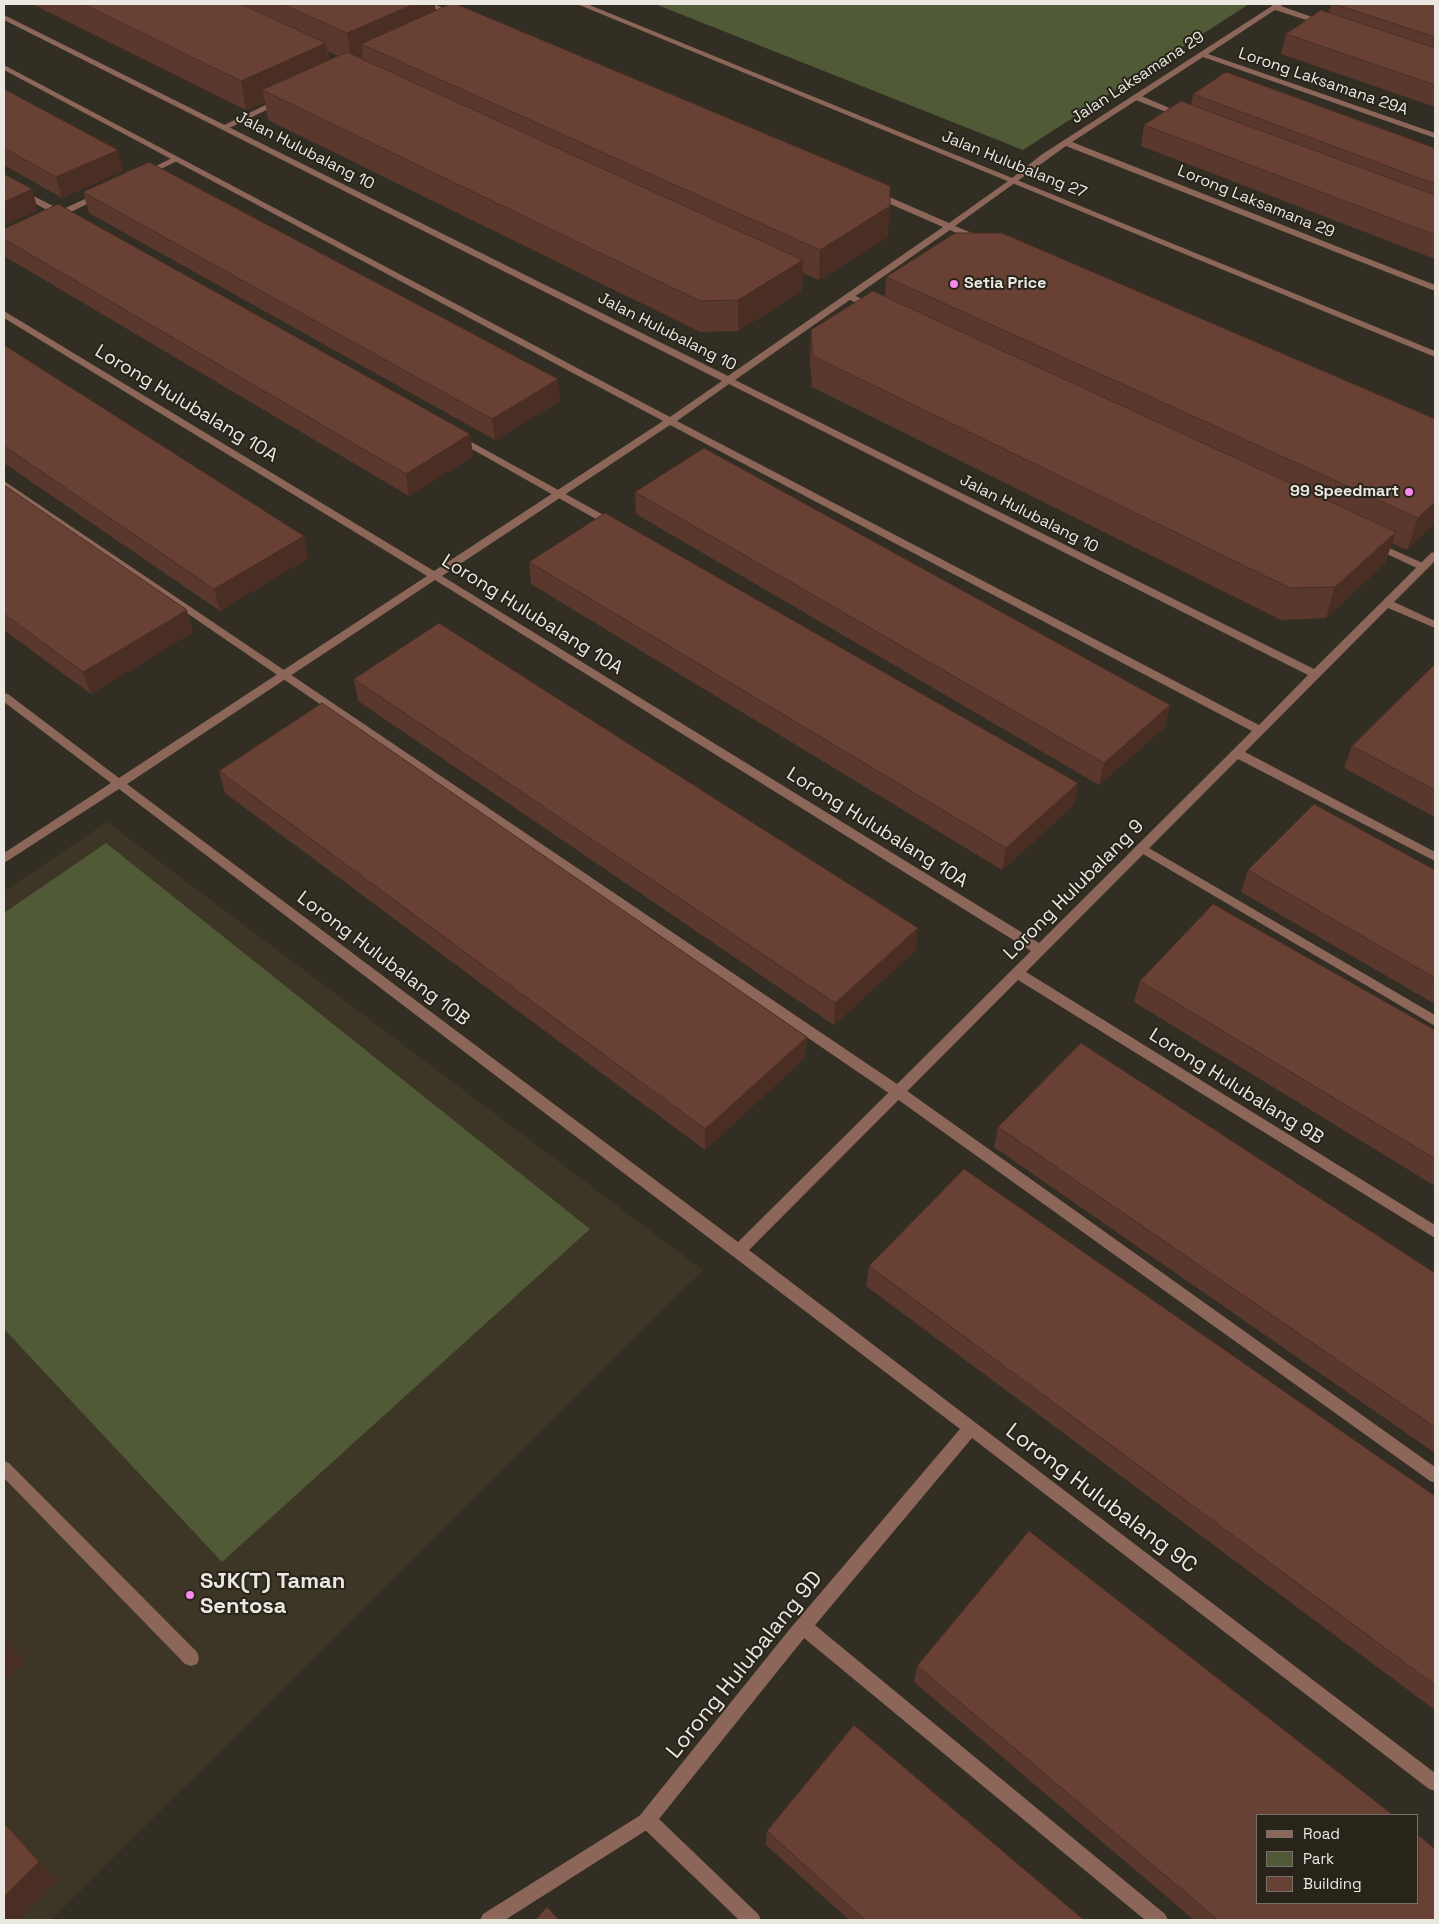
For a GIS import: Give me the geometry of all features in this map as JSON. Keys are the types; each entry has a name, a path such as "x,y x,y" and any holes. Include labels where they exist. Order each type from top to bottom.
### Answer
{"street":[{"path":"429,4 463,18 454,22"},
{"name":"Jalan Hulubalang 27","path":"581,4 1435,354"},
{"path":"1278,5 1330,25"},
{"name":"Jalan Laksamana 29","path":"4,859 670,421 1066,143 1278,5"},
{"name":"Jalan Hulubalang 10","path":"4,17 1316,675"},
{"name":"Lorong Laksamana 29A","path":"1202,54 1435,136"},
{"path":"4,66 670,421 1260,730"},
{"path":"1136,97 1190,118"},
{"path":"224,127 286,99"},
{"name":"Lorong Laksamana 29","path":"1066,143 1435,288"},
{"path":"132,180 177,158"},
{"path":"4,183 78,223"},
{"path":"867,191 986,242"},
{"path":"44,221 105,192"},
{"path":"849,296 885,313"},
{"name":"Lorong Hulubalang 10A","path":"4,314 435,576 1040,950"},
{"path":"447,431 627,533"},
{"path":"4,484 898,1092 1435,1476"},
{"path":"1369,542 1423,567"},
{"name":"Lorong Hulubalang 9","path":"739,1251 1435,555"},
{"path":"1387,603 1435,626"},
{"name":"Lorong Hulubalang 10B","path":"4,697 739,1251"},
{"path":"1238,753 1435,857"},
{"path":"1142,848 1435,1020"},
{"name":"Lorong Hulubalang 9B","path":"1017,973 1435,1232"},
{"name":"Lorong Hulubalang 9C","path":"739,1251 1435,1783"},
{"name":"Lorong Hulubalang 9D","path":"489,1920 647,1820 795,1636 971,1428"},
{"path":"4,1468 191,1658"},
{"path":"804,1627 1159,1920"},
{"path":"647,1820 752,1920"}],"shaded area":[{"name":"SJK(T) Taman Sentosa","path":"107,822 703,1270 51,1920 4,1920 4,891"}],"green space":[{"path":"655,4 1249,4 1023,150"},
{"path":"106,843 590,1229 222,1562 4,1329 4,913"}],"building":[{"path":"83,4 241,4 326,43 241,81"},
{"path":"282,4 414,4 347,33"},
{"path":"450,4 456,4 890,186 890,206 820,250 361,44"},
{"path":"1334,4 1432,4 1435,5 1435,37"},
{"path":"1321,10 1435,48 1435,85 1286,34"},
{"path":"347,52 803,260 738,300 700,301 262,90"},
{"path":"1226,72 1435,148 1435,184 1193,94"},
{"path":"4,89 118,150 56,177 4,148"},
{"path":"1181,101 1435,195 1435,235 1144,125"},
{"path":"149,162 558,379 492,419 83,192"},
{"path":"4,174 32,189 4,202"},
{"path":"58,204 470,434 406,474 4,239 4,229"},
{"path":"955,233 1002,233 1435,419 1435,502 1418,518 886,277"},
{"path":"873,291 1396,532 1335,587 1290,588 813,356 811,330"},
{"path":"4,345 304,536 214,589 4,446"},
{"path":"704,448 1170,705 1104,763 635,492"},
{"path":"4,485 187,610 83,672 4,614"},
{"path":"605,513 1078,783 1006,848 529,562"},
{"path":"439,623 918,928 835,1003 354,679"},
{"path":"1435,664 1435,790 1352,746"},
{"path":"322,703 807,1037 705,1129 219,771"},
{"path":"1314,804 1435,870 1435,978 1248,870"},
{"path":"1213,904 1435,1030 1435,1159 1140,981"},
{"path":"1081,1043 1435,1273 1435,1427 998,1127"},
{"path":"964,1169 1435,1496 1435,1685 869,1266"},
{"path":"1029,1531 1392,1814 1256,1814 1256,1904 1419,1904 1419,1836 1435,1849 1435,1920 1218,1920 917,1666"},
{"path":"854,1725 1084,1920 865,1920 767,1831"},
{"path":"4,1823 39,1862 4,1897"},
{"path":"547,1907 559,1920 535,1920"}],"place":[{"name":"Setia Price","path":"954,284"},
{"name":"99 Speedmart","path":"1409,492"},
{"name":"SJK(T) Taman Sentosa","path":"190,1595"}]}
